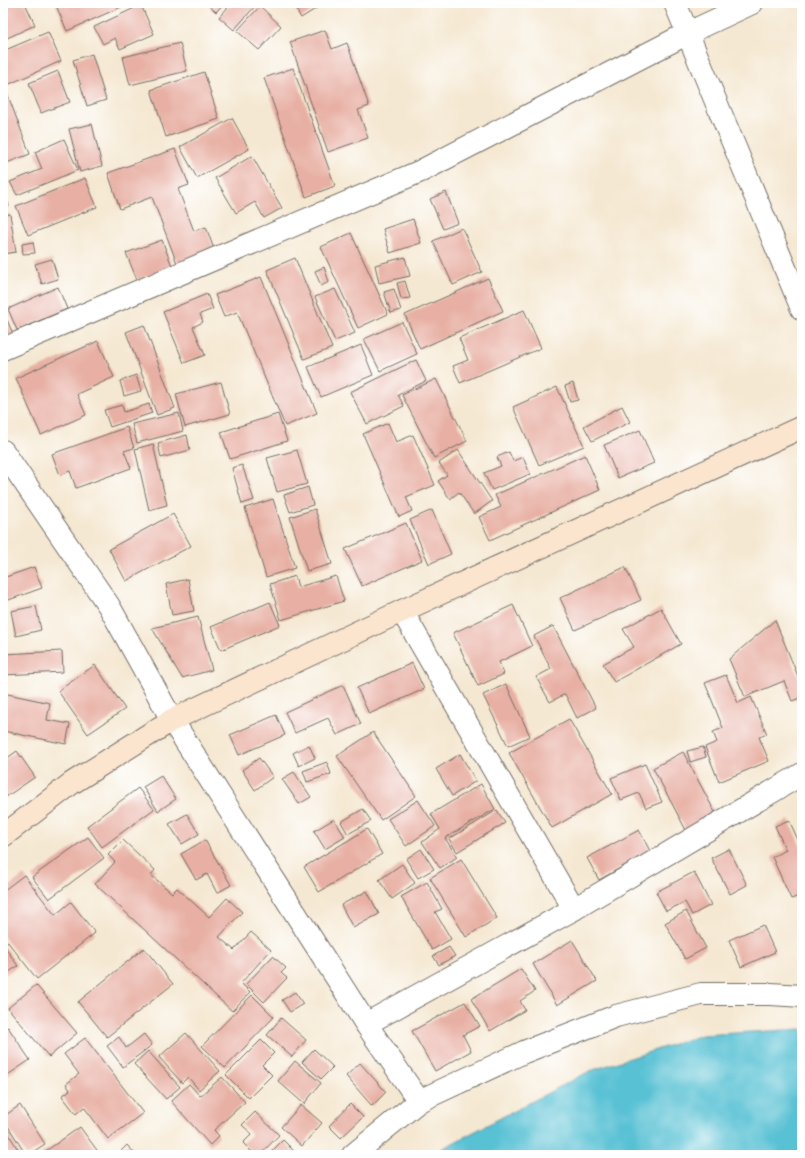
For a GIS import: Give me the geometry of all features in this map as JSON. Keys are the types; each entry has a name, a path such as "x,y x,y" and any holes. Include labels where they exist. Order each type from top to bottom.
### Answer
{"street":[{"path":"676,3 802,309"},
{"path":"3,349 421,171 688,33 752,3"},
{"path":"3,836 72,783 172,720 402,611 802,426"},
{"path":"3,451 109,606 172,720 366,1024 419,1101"},
{"path":"402,611 574,909"},
{"path":"366,1024 574,909 802,774"},
{"path":"353,1155 419,1101 524,1052 616,1016 701,994 771,994 802,996"}],"water":[{"path":"802,1029 802,1155 430,1155 590,1071 702,1035"}],"building":[{"path":"11,3 25,3 35,25 3,40 3,7"},
{"path":"55,3 119,3 121,7 67,31"},
{"path":"206,3 224,3 216,12"},
{"path":"232,3 257,4 234,30 219,17"},
{"path":"292,3 318,3 320,6 301,18"},
{"path":"141,5 154,34 120,49 115,38 103,44 94,27"},
{"path":"260,6 281,26 259,50 237,31"},
{"path":"325,30 332,49 347,43 369,106 358,110 368,138 328,152 290,42"},
{"path":"48,32 61,61 5,86 3,81 3,51"},
{"path":"180,43 187,71 130,85 123,57"},
{"path":"92,54 106,100 87,106 73,60"},
{"path":"293,68 335,186 306,197 264,78"},
{"path":"58,71 70,102 41,113 29,83"},
{"path":"204,72 219,119 166,137 151,90"},
{"path":"7,93 30,154 4,164 3,94"},
{"path":"232,118 249,149 197,178 180,147"},
{"path":"92,124 102,166 80,172 69,129"},
{"path":"64,139 78,170 17,195 10,182 42,169 35,152"},
{"path":"175,149 189,185 178,189 194,231 206,227 215,252 178,266 152,197 120,209 108,173"},
{"path":"252,156 282,208 264,218 255,202 236,213 215,178"},
{"path":"85,178 97,207 28,235 16,206"},
{"path":"3,188 9,206 3,209"},
{"path":"446,192 458,223 443,229 430,199"},
{"path":"10,214 16,252 3,254 3,215"},
{"path":"413,219 421,243 390,253 383,229"},
{"path":"462,228 482,272 453,285 433,241"},
{"path":"351,233 388,314 358,328 321,247"},
{"path":"162,240 172,266 137,280 126,253"},
{"path":"33,242 35,253 23,254 22,244"},
{"path":"405,257 410,276 379,283 375,265"},
{"path":"295,258 332,348 304,359 267,270"},
{"path":"52,259 58,279 42,284 35,264"},
{"path":"324,267 329,282 321,286 315,271"},
{"path":"261,277 317,413 285,426 237,312 224,317 215,295"},
{"path":"488,278 503,311 420,349 405,315"},
{"path":"405,281 410,298 401,299 397,283"},
{"path":"58,287 67,309 17,330 8,309"},
{"path":"335,289 355,333 335,341 315,297"},
{"path":"394,289 401,310 391,313 384,292"},
{"path":"207,294 213,309 200,314 203,322 193,327 205,355 184,363 163,312"},
{"path":"524,310 541,348 460,383 453,366 468,360 459,338"},
{"path":"5,315 13,334 3,338 3,316"},
{"path":"402,322 417,354 380,371 364,339"},
{"path":"144,325 175,408 157,415 126,332"},
{"path":"98,341 114,377 77,394 86,415 41,435 16,378"},
{"path":"361,345 373,375 321,397 308,367"},
{"path":"416,360 426,381 398,395 404,406 367,424 350,392"},
{"path":"136,375 141,391 124,396 120,381"},
{"path":"436,379 467,441 434,458 402,395"},
{"path":"221,382 230,414 185,427 176,394"},
{"path":"573,383 578,400 570,402 565,386"},
{"path":"557,387 584,446 539,465 513,407"},
{"path":"149,404 152,413 110,427 104,410 122,405 124,412"},
{"path":"622,406 630,422 592,441 584,426"},
{"path":"179,413 183,431 137,443 132,424"},
{"path":"278,414 287,441 230,459 221,432"},
{"path":"388,423 396,442 413,435 435,485 406,497 412,511 399,517 363,434"},
{"path":"127,427 134,448 124,451 131,468 76,488 70,471 60,475 52,454"},
{"path":"640,430 654,463 618,478 604,445"},
{"path":"187,435 190,450 161,458 158,443"},
{"path":"153,444 167,505 149,510 135,449"},
{"path":"297,450 307,484 277,492 267,458"},
{"path":"458,450 492,501 474,514 459,492 450,499 438,481 447,475 439,463"},
{"path":"509,452 513,461 523,457 530,474 492,490 484,473 501,466 497,457"},
{"path":"585,455 600,490 490,540 479,517 501,507 495,495"},
{"path":"242,465 254,500 242,504 232,468"},
{"path":"308,487 313,505 290,512 284,495"},
{"path":"273,499 295,568 266,577 245,508"},
{"path":"315,509 332,564 307,571 290,517"},
{"path":"432,510 451,554 429,564 410,520"},
{"path":"173,514 191,546 126,581 109,549"},
{"path":"406,523 422,560 362,586 345,549"},
{"path":"34,567 42,588 3,602 3,578"},
{"path":"625,567 641,600 575,630 560,598"},
{"path":"295,576 298,587 336,576 344,601 281,620 270,584"},
{"path":"188,579 194,611 172,615 166,584"},
{"path":"270,602 280,625 221,650 211,627"},
{"path":"513,605 532,646 499,662 504,674 478,686 453,633"},
{"path":"36,606 41,630 16,636 11,611"},
{"path":"661,608 681,644 614,682 603,664 634,647 623,629"},
{"path":"198,617 212,670 182,678 152,628"},
{"path":"775,620 802,686 802,697 792,701 784,681 745,697 729,659"},
{"path":"553,626 596,708 577,718 565,694 550,702 536,677 551,669 534,636"},
{"path":"62,651 63,672 3,675 3,654"},
{"path":"412,663 424,689 369,714 357,688"},
{"path":"95,665 125,709 88,734 58,691"},
{"path":"726,675 738,703 751,697 767,734 759,737 769,761 719,782 705,747 717,742 713,732 723,728 705,683"},
{"path":"506,684 530,736 508,746 483,695"},
{"path":"343,685 361,724 337,735 328,718 295,733 285,712"},
{"path":"3,693 50,703 47,720 70,724 66,744 3,731"},
{"path":"276,715 285,735 239,755 230,735"},
{"path":"569,719 612,794 552,828 509,753"},
{"path":"373,732 416,796 381,820 337,756"},
{"path":"309,745 315,758 299,766 293,753"},
{"path":"703,747 706,757 690,762 687,751"},
{"path":"17,751 35,777 3,799 3,761"},
{"path":"683,752 717,816 687,832 653,768"},
{"path":"460,754 476,781 452,796 436,769"},
{"path":"259,758 273,777 255,790 242,770"},
{"path":"327,762 331,774 307,782 303,771"},
{"path":"645,764 662,802 646,808 639,793 621,800 611,778"},
{"path":"294,772 311,797 299,804 282,779"},
{"path":"161,776 176,799 158,811 143,787"},
{"path":"481,784 495,809 445,838 457,857 440,868 422,842 440,829 431,814"},
{"path":"138,788 154,809 102,847 87,826"},
{"path":"418,800 435,826 406,846 388,819"},
{"path":"363,809 371,821 348,834 341,822"},
{"path":"497,810 505,823 457,852 449,839"},
{"path":"187,814 199,834 182,844 169,824"},
{"path":"334,819 345,837 325,849 314,831"},
{"path":"789,820 802,849 802,895 791,899 772,857 786,850 775,826"},
{"path":"367,829 382,854 319,892 304,867"},
{"path":"639,830 650,851 599,880 587,858"},
{"path":"88,837 104,858 49,899 32,877"},
{"path":"123,840 155,870 151,875 172,893 177,888 209,917 227,898 242,912 219,937 234,950 251,932 271,950 241,983 250,992 232,1011 95,884 115,862 108,855"},
{"path":"205,840 231,885 217,893 207,874 196,880 181,854"},
{"path":"421,849 434,869 418,878 406,859"},
{"path":"729,849 747,885 730,894 711,858"},
{"path":"461,859 497,918 466,937 430,878"},
{"path":"402,864 415,883 392,899 379,880"},
{"path":"694,872 711,905 692,915 685,902 666,911 656,892"},
{"path":"24,875 55,915 71,902 95,933 37,979 3,936 3,891"},
{"path":"427,882 442,909 435,912 451,939 432,950 401,897"},
{"path":"367,891 379,914 353,928 341,905"},
{"path":"686,911 706,948 685,959 665,923"},
{"path":"763,925 775,952 741,967 729,940"},
{"path":"572,940 597,981 557,1005 533,964"},
{"path":"5,947 18,966 3,976 3,948"},
{"path":"449,947 455,956 439,965 433,956"},
{"path":"144,948 173,984 107,1037 78,1002"},
{"path":"273,956 286,968 281,973 287,978 264,1002 246,984"},
{"path":"521,969 535,991 520,1001 525,1010 490,1031 471,999"},
{"path":"36,985 77,1033 49,1057 8,1008"},
{"path":"295,992 303,1004 290,1012 282,1000"},
{"path":"252,995 274,1017 225,1068 202,1046"},
{"path":"465,1002 480,1026 463,1035 471,1051 435,1071 412,1031"},
{"path":"281,1018 306,1040 292,1057 267,1035"},
{"path":"8,1027 30,1060 3,1078 3,1030"},
{"path":"186,1033 220,1071 199,1090 188,1077 182,1083 159,1057"},
{"path":"144,1034 152,1045 123,1067 107,1046 119,1037 126,1048"},
{"path":"85,1038 143,1113 108,1139 84,1107 76,1114 62,1096 70,1090 66,1084 79,1074 64,1054"},
{"path":"261,1040 274,1053 262,1065 272,1075 249,1098 226,1075"},
{"path":"314,1049 333,1067 321,1079 302,1062"},
{"path":"148,1051 180,1087 166,1099 134,1064"},
{"path":"295,1061 321,1083 304,1104 278,1081"},
{"path":"360,1063 386,1092 372,1106 346,1076"},
{"path":"222,1077 245,1102 214,1130 219,1136 210,1145 171,1101 189,1084 200,1096"},
{"path":"350,1104 363,1117 341,1138 329,1126"},
{"path":"20,1105 45,1144 28,1155 26,1155 3,1118"},
{"path":"301,1105 322,1123 302,1146 281,1127"},
{"path":"255,1112 279,1135 260,1155 255,1155 243,1143 252,1134 242,1125"},
{"path":"3,1124 21,1155 3,1155"},
{"path":"80,1127 99,1153 96,1155 40,1155"},
{"path":"283,1140 298,1155 268,1155"},
{"path":"127,1145 136,1155 117,1155"}]}
